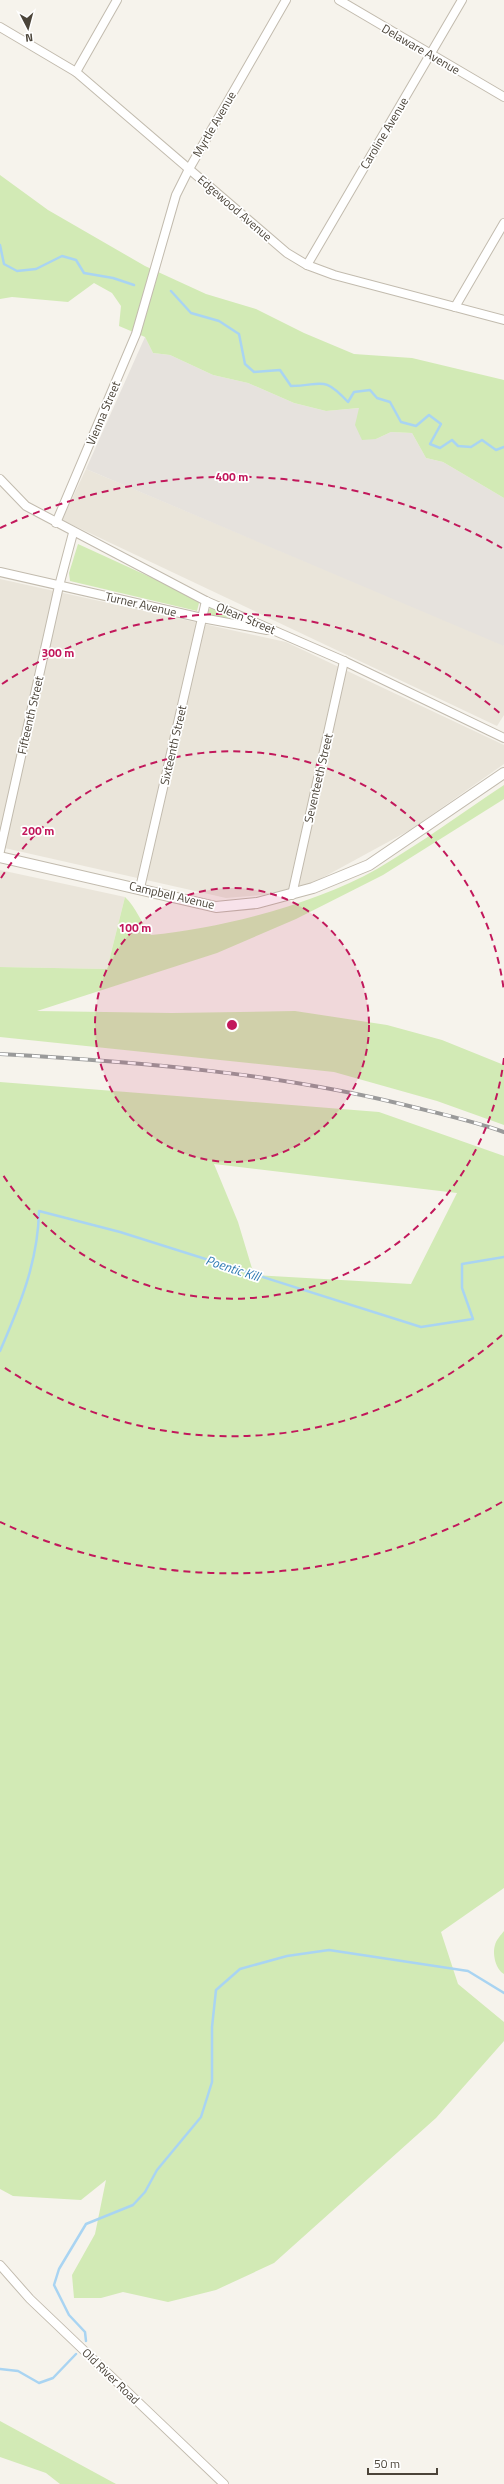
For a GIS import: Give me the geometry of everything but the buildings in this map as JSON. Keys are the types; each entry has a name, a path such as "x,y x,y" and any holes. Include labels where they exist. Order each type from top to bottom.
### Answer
{"street":[{"path":"76,72 117,0"},
{"name":"Myrtle Avenue","path":"147,302 176,195 189,169 286,0"},
{"name":"Delaware Avenue","path":"338,0 504,97"},
{"name":"Caroline Avenue","path":"306,265 462,0"},
{"name":"Edgewood Avenue","path":"0,27 76,72 287,253 306,265 334,275 504,320"},
{"path":"455,307 504,223"},
{"name":"Vienna Street","path":"56,522 136,334 147,302"},
{"name":"Olean Street","path":"0,479 26,506 73,533 206,601 283,633 344,661 504,738"},
{"name":"Fifteenth Street","path":"0,851 59,586 73,533"},
{"name":"Turner Avenue","path":"0,572 202,618 283,633"},
{"name":"Sixteenth Street","path":"140,888 206,601"},
{"name":"Seventeeth Street","path":"292,895 344,661"},
{"name":"Campbell Avenue","path":"0,857 140,888 216,907 258,903 292,895 342,877 369,865 504,773"},
{"name":"Old River Road","path":"0,2265 30,2299 224,2484"}],"shaded area":[{"path":"145,337 153,353 170,355 213,375 248,383 294,403 326,411 360,408 376,439 391,432 412,433 426,458 443,462 504,498 504,646 86,469"},
{"path":"86,469 502,644 504,646 504,715 497,726 62,520"},
{"path":"0,579 286,642 504,745 504,764 410,830 311,884 262,895 226,898 0,847"},
{"path":"0,870 125,897 107,969 0,967"}],"green space":[{"path":"0,175 48,210 145,266 206,294 256,309 304,333 354,354 412,358 504,380 504,498 443,462 426,458 412,433 391,432 376,439 362,440 355,425 359,408 326,411 294,403 248,383 213,375 170,355 153,353 145,337 119,326 121,306 112,293 94,283 68,302 12,297 0,299"},
{"path":"78,544 196,598 199,603 197,611 70,581 69,573"},
{"path":"211,606 246,622 207,614"},
{"path":"504,785 504,799 383,875 296,919 217,953 37,1011 172,1013 295,1011 387,1025 442,1040 504,1065 504,1125 437,1101 334,1072 0,1037 0,967 107,969 125,897 132,905 151,935 208,927 268,912 326,893 377,869"},
{"path":"0,1082 379,1112 504,1156 504,1888 441,1932 458,1984 504,2022 504,2041 436,2118 274,2263 216,2290 168,2302 123,2292 101,2298 74,2298 72,2275 95,2234 106,2180 81,2200 13,2196 0,2189","holes":["214,1164 457,1193 411,1284 254,1275 238,1222"]},
{"path":"504,1931 504,1974 501,1972 495,1961 494,1949"},
{"path":"0,2421 116,2484 60,2484 46,2473 0,2457"}],"waterway":[{"path":"0,245 4,264 17,271 36,269 62,256 76,260 84,273 113,278 134,285"},
{"path":"171,291 191,313 219,321 239,334 245,364 254,372 280,370 291,386 316,384 327,385 339,393 348,402 354,392 370,390 377,398 390,402 401,422 416,426 429,415 441,424 430,444 440,448 452,440 458,446 471,447 482,440 496,450 504,447"},
{"name":"Poentic Kill","path":"0,1351 27,1283 35,1248 39,1211 120,1232 421,1327 473,1319 462,1288 462,1264 504,1257"},
{"path":"86,2341 85,2332 69,2315 54,2285 59,2269 86,2224 133,2205 145,2192 157,2170 201,2117 212,2082 212,2027 216,1990 240,1969 287,1956 329,1950 468,1971 504,1993"},
{"path":"0,2369 18,2371 39,2383 53,2378 76,2354"}],"railway":[{"path":"0,1054 157,1065 314,1086 417,1108 504,1132"}]}
